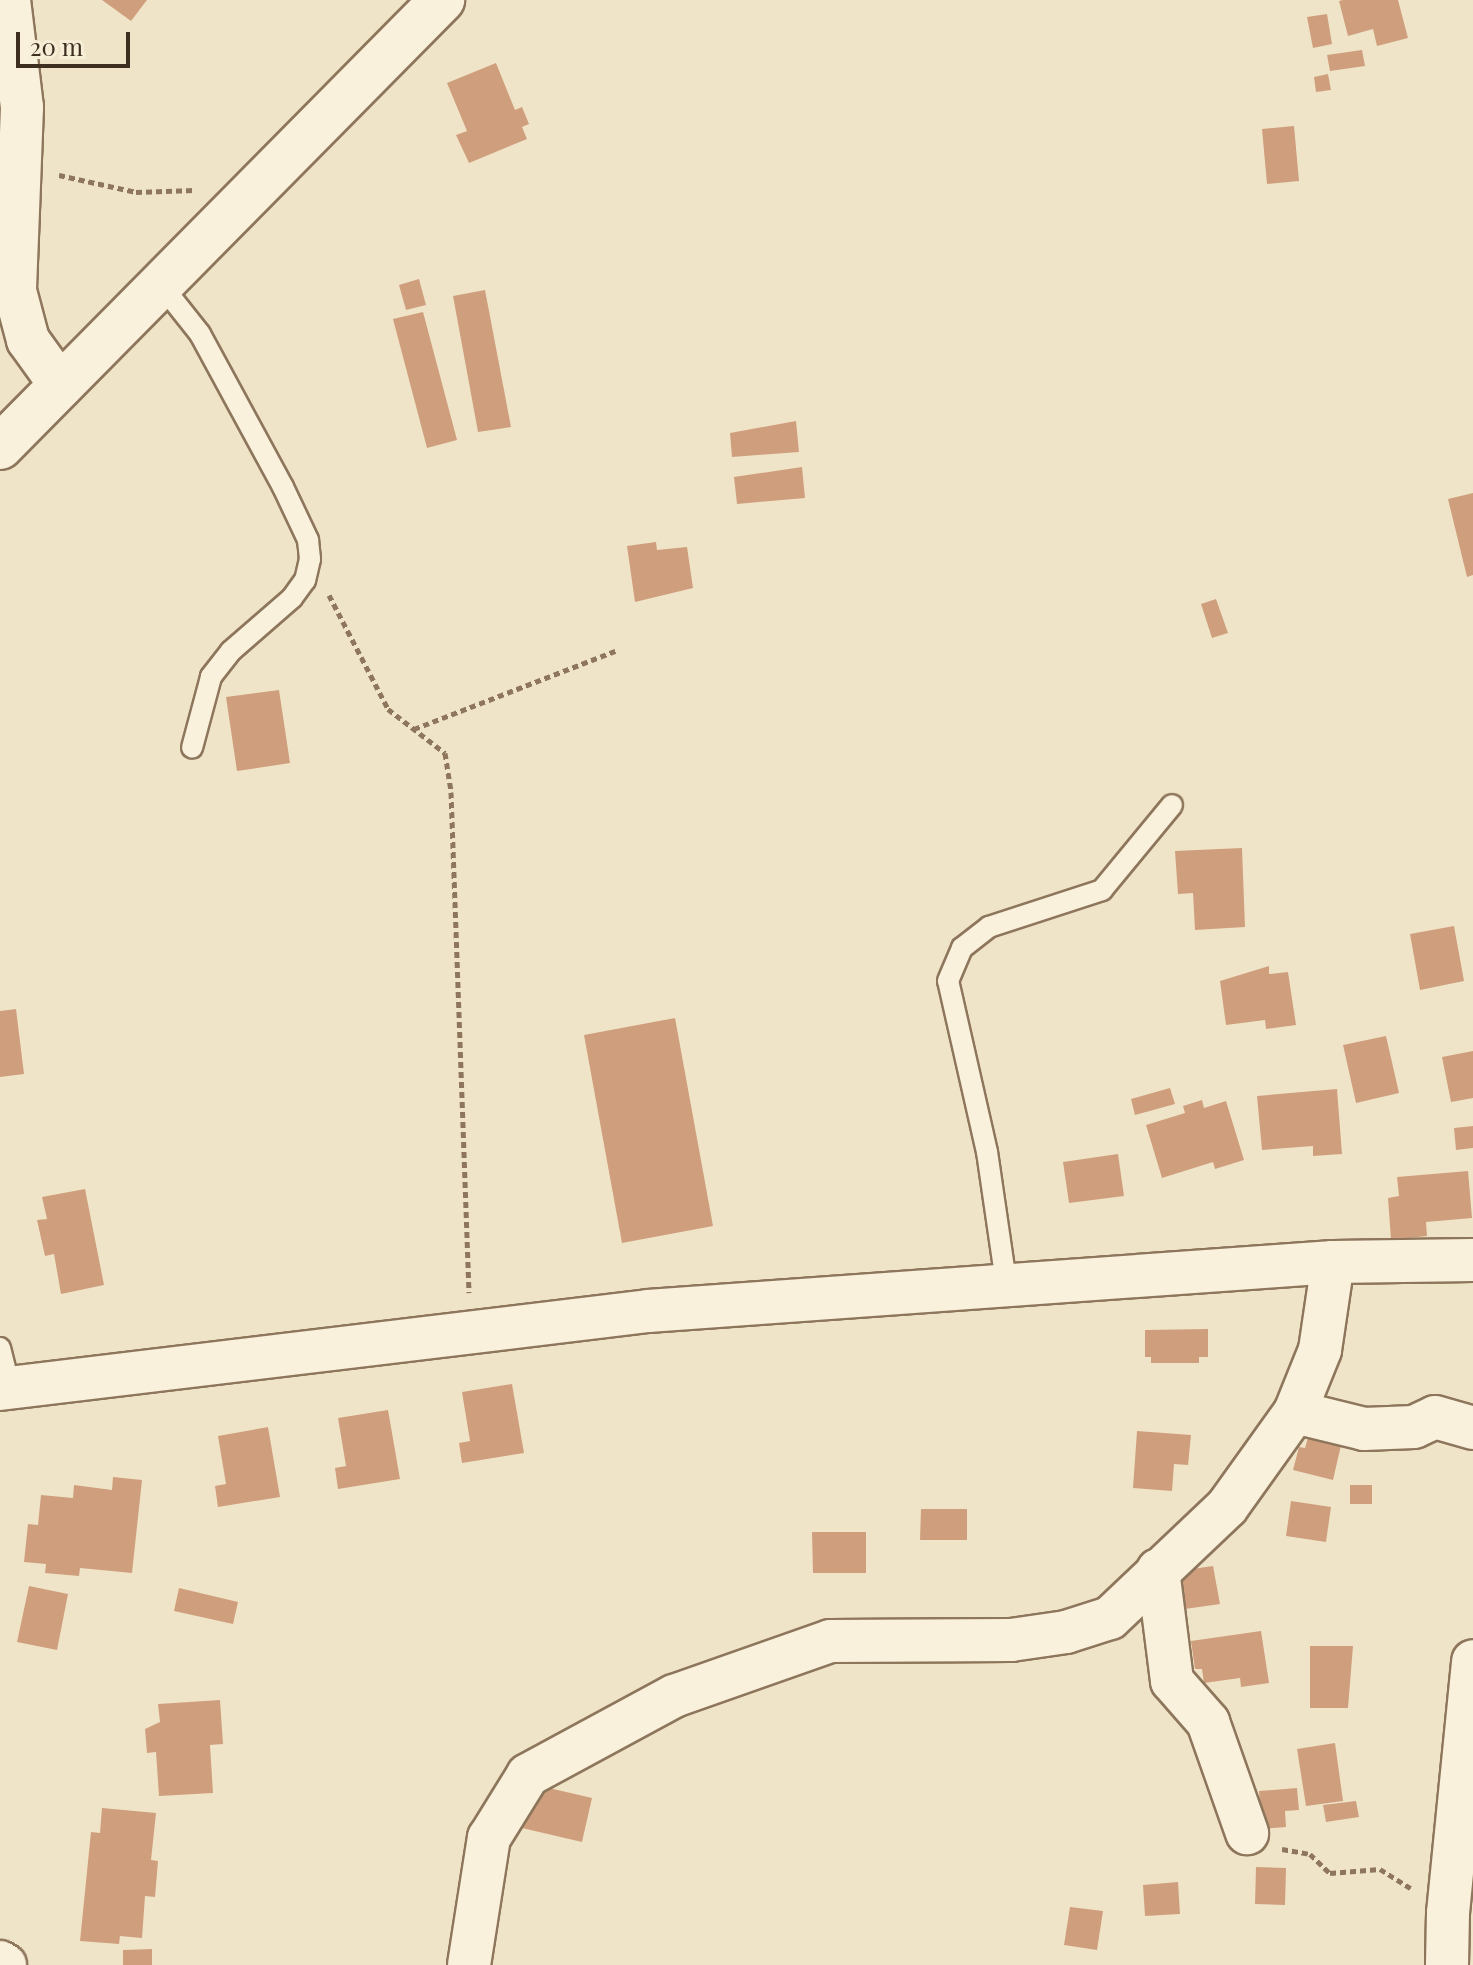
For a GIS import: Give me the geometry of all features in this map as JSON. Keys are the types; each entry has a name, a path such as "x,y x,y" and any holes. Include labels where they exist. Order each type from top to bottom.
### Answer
{"street":[{"path":"9,0 22,107 12,186 15,291 28,340 61,386"},
{"path":"0,447 442,0"},
{"path":"5,1388 648,1311 1006,1282 1333,1262 1473,1260"},
{"path":"469,1965 489,1838 528,1775 674,1696 830,1641 1011,1640 1066,1632 1110,1618 1227,1507 1295,1412 1320,1350 1333,1262"},
{"path":"1295,1412 1364,1429 1414,1427 1435,1417 1473,1428"},
{"path":"1158,1570 1172,1681 1208,1722 1247,1833"},
{"path":"1447,1965 1448,1913 1473,1661"}],"lane":[{"path":"162,286 200,334 283,487 308,540 310,559 305,580 292,598 231,651 211,677 192,748"},
{"path":"1006,1282 987,1152 948,981 962,948 989,927 1102,890 1172,805"},
{"path":"0,1348 5,1388"}],"path":[{"path":"12,186 69,175 136,192 209,189"},
{"path":"310,559 388,709 445,753 451,792 465,1110 465,1281 474,1306 496,1331"},
{"path":"414,729 615,651"},
{"path":"1247,1833 1277,1848 1310,1854 1330,1873 1380,1869 1448,1913"}],"building":[{"path":"102,0 147,0 131,21"},
{"path":"1398,0 1408,38 1377,46 1373,29 1348,36 1339,1"},
{"path":"1327,14 1332,44 1313,48 1307,17"},
{"path":"1362,50 1365,66 1330,71 1327,55"},
{"path":"496,63 515,110 522,107 529,124 522,127 527,139 469,163 456,135 467,131 447,83"},
{"path":"1328,74 1331,90 1316,92 1314,77"},
{"path":"1294,126 1299,181 1267,184 1262,129"},
{"path":"419,279 426,305 406,310 399,285"},
{"path":"485,290 511,427 478,432 453,296"},
{"path":"423,312 457,440 427,448 393,319"},
{"path":"796,421 799,452 732,457 730,433"},
{"path":"802,467 805,498 737,504 734,477"},
{"path":"1473,493 1473,575 1467,577 1448,499"},
{"path":"656,542 657,550 687,547 693,588 635,602 627,546"},
{"path":"1216,599 1228,633 1212,638 1201,604"},
{"path":"279,690 290,763 237,771 226,697"},
{"path":"1242,848 1245,927 1195,930 1193,893 1178,894 1175,851"},
{"path":"1454,926 1464,981 1420,990 1410,934"},
{"path":"1269,966 1269,974 1288,972 1296,1025 1266,1029 1265,1020 1226,1025 1220,981"},
{"path":"16,1009 24,1074 0,1077 0,1011"},
{"path":"675,1018 713,1226 622,1243 584,1035"},
{"path":"1386,1036 1399,1093 1356,1103 1343,1045"},
{"path":"1473,1051 1473,1098 1451,1102 1442,1057"},
{"path":"1170,1088 1175,1104 1135,1115 1131,1099"},
{"path":"1337,1089 1342,1154 1313,1156 1313,1146 1262,1150 1257,1096"},
{"path":"1202,1100 1204,1108 1226,1101 1244,1160 1215,1169 1213,1162 1162,1178 1146,1125 1185,1113 1183,1106"},
{"path":"1473,1126 1473,1148 1456,1150 1454,1128"},
{"path":"1118,1154 1124,1196 1069,1203 1063,1162"},
{"path":"1468,1171 1472,1218 1426,1222 1427,1236 1391,1240 1388,1198 1399,1196 1397,1177"},
{"path":"85,1189 104,1285 61,1294 54,1254 45,1256 37,1220 47,1219 42,1197"},
{"path":"1208,1329 1208,1357 1199,1357 1199,1363 1151,1363 1151,1357 1145,1357 1145,1330"},
{"path":"512,1384 524,1453 462,1463 459,1443 470,1441 462,1392"},
{"path":"388,1410 400,1479 338,1489 335,1468 346,1466 338,1418"},
{"path":"268,1427 280,1497 218,1507 215,1486 226,1484 218,1436"},
{"path":"1137,1431 1191,1435 1188,1465 1174,1464 1172,1491 1133,1488"},
{"path":"1309,1434 1342,1441 1333,1480 1293,1470 1299,1447 1305,1448"},
{"path":"113,1477 142,1480 132,1573 80,1568 79,1576 45,1573 46,1564 24,1562 28,1524 38,1525 41,1495 73,1498 74,1485 112,1490"},
{"path":"1350,1485 1372,1485 1372,1504 1350,1504"},
{"path":"1291,1501 1331,1507 1326,1542 1286,1536"},
{"path":"921,1509 967,1509 967,1540 920,1540"},
{"path":"812,1532 866,1532 866,1573 813,1573"},
{"path":"1213,1566 1220,1604 1178,1610 1172,1572"},
{"path":"29,1586 68,1594 57,1650 17,1642"},
{"path":"179,1588 238,1602 233,1624 174,1611"},
{"path":"1261,1631 1269,1683 1241,1687 1240,1678 1204,1683 1202,1669 1195,1669 1191,1641"},
{"path":"1310,1646 1353,1646 1348,1708 1310,1708"},
{"path":"220,1700 223,1744 210,1745 213,1793 159,1796 156,1752 147,1753 145,1729 160,1722 158,1704"},
{"path":"1335,1743 1343,1801 1306,1806 1297,1749"},
{"path":"532,1784 592,1798 582,1842 522,1828"},
{"path":"1297,1788 1299,1810 1285,1811 1286,1827 1262,1829 1259,1791"},
{"path":"1356,1801 1359,1817 1326,1822 1323,1805"},
{"path":"102,1808 156,1813 151,1860 158,1861 155,1897 145,1896 142,1938 120,1936 119,1944 80,1941 91,1832 100,1833"},
{"path":"1256,1867 1286,1868 1285,1905 1255,1904"},
{"path":"1178,1882 1180,1914 1145,1916 1143,1885"},
{"path":"1070,1907 1103,1911 1097,1950 1064,1945"},
{"path":"152,1949 152,1965 123,1965 123,1950"}]}
